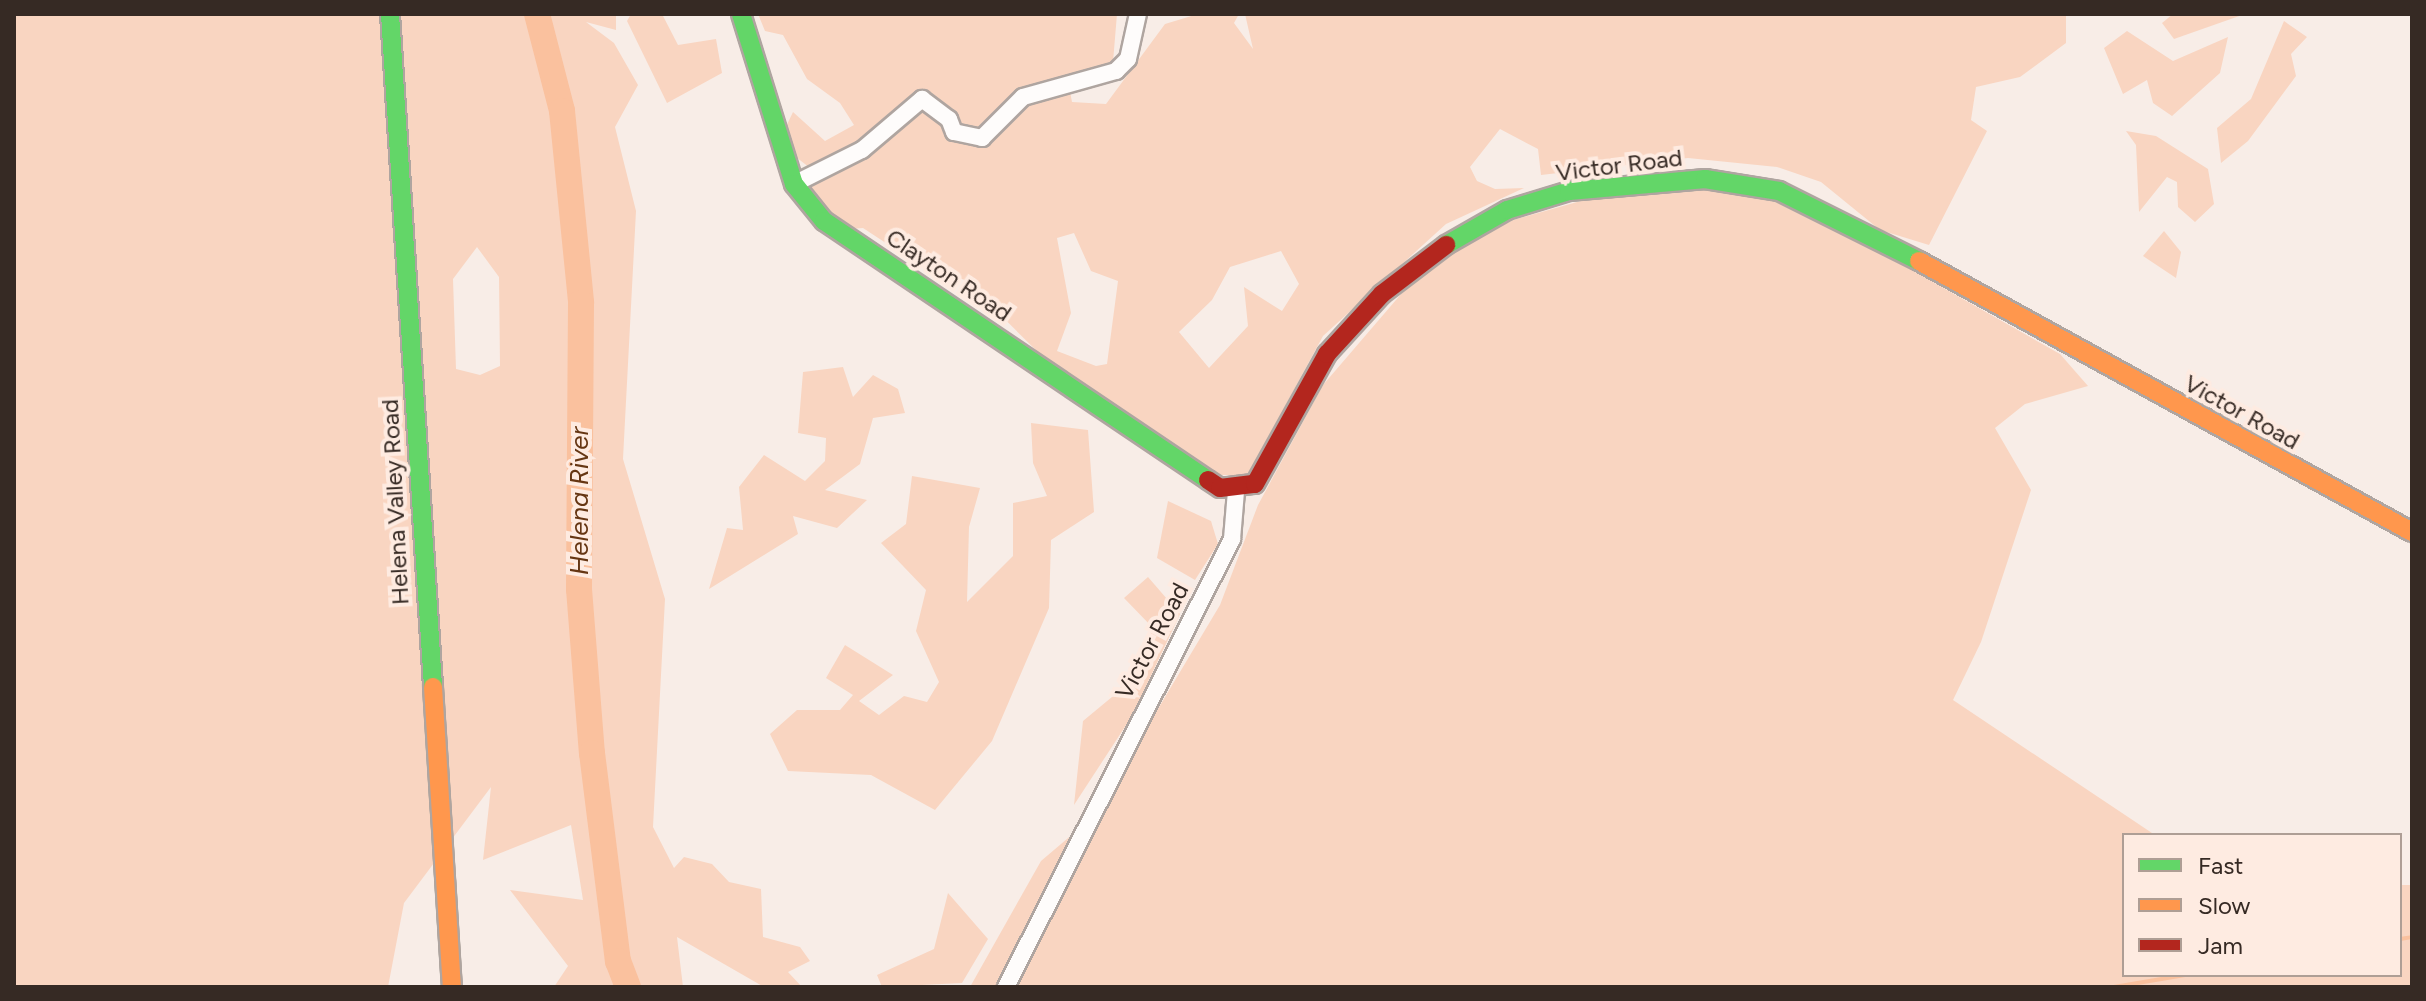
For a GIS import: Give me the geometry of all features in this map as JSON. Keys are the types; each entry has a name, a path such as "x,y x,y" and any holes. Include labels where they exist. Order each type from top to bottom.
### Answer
{"street":[{"name":"Helena Valley Road","path":"390,14 452,987"},
{"name":"Clayton Road","path":"741,14 794,184 824,221 1203,478 1236,491"},
{"path":"794,184 862,150 922,99 949,119 954,132 982,138 1023,97 1097,82 1128,59 1138,14"},
{"name":"Victor Road","path":"1006,987 1232,539 1236,491 1269,469 1327,354 1382,294 1458,236 1507,210 1569,191 1705,179 1779,191 1841,218 2412,532"}],"shaded area":[{"path":"14,14 616,14 616,30 586,22 614,43 638,85 615,127 636,211 623,459 665,599 653,827 674,868 684,857 712,864 729,882 761,889 763,937 800,947 810,961 788,972 802,987 764,987 677,937 683,987 554,987 568,966 510,890 583,900 571,825 483,860 491,787 404,903 388,987 14,987","holes":["477,247 499,277 500,366 480,375 456,369 453,279"]},
{"path":"631,14 662,14 678,45 716,39 722,73 667,103 627,21"},
{"path":"758,14 1117,14 1113,62 1067,76 1072,102 1106,104 1165,24 1198,14 1239,14 1234,23 1253,49 1245,14 2066,14 2066,43 2020,77 1976,87 1971,120 1987,131 1929,245 1880,230 1821,182 1777,167 1688,158 1541,175 1538,149 1500,129 1470,167 1477,181 1495,189 1524,188 1446,224 1323,336 1284,408 1271,459 1244,475 1204,475 1146,425 1047,361 965,280 924,268 863,228 838,230 808,202 814,171 792,154 783,133 793,112 825,141 854,125 840,103 807,79 783,35 765,31","holes":["1074,233 1091,271 1118,281 1107,364 1096,366 1057,351 1071,313 1057,238","1281,251 1299,284 1282,311 1244,287 1248,326 1209,368 1179,332 1212,300 1230,267"]},
{"path":"2173,14 2245,14 2174,39 2162,23"},
{"path":"2284,21 2307,37 2291,54 2296,76 2248,141 2221,163 2217,128 2251,99"},
{"path":"2127,31 2173,61 2228,37 2220,73 2172,116 2153,103 2147,80 2123,94 2104,48"},
{"path":"2126,131 2156,136 2208,169 2214,204 2195,222 2178,207 2177,182 2167,177 2139,212 2136,145"},
{"path":"1734,181 1818,217 2060,354 2088,386 2025,404 1995,428 2031,490 1981,642 1953,700 2152,833 2122,833 2122,977 2402,977 2402,885 2412,885 2412,987 970,987 1041,861 1094,816 1220,605 1258,505 1323,385 1426,265 1513,220 1609,193"},
{"path":"2164,231 2181,252 2176,278 2143,256"},
{"path":"843,367 853,397 873,375 898,389 905,413 873,418 860,464 825,490 867,500 837,528 793,516 798,534 709,589 727,528 743,530 739,487 764,455 805,481 825,461 826,438 798,433 803,372"},
{"path":"1031,423 1088,430 1094,512 1051,540 1049,608 992,741 935,810 871,775 788,771 770,734 797,710 840,710 853,695 826,678 845,645 893,675 859,701 879,715 904,696 927,702 939,682 916,631 926,590 881,543 906,524 912,476 980,488 969,527 967,602 1013,556 1013,503 1047,496 1033,463"},
{"path":"1168,501 1211,521 1218,544 1195,580 1157,558"},
{"path":"1148,577 1180,614 1132,716 1074,805 1083,721 1118,692 1153,628 1124,598"},
{"path":"948,893 988,939 962,983 882,987 877,975 934,949"}],"waterway":[{"name":"Helena River","path":"537,14 562,111 581,303 579,589 592,753 618,961 628,987"},
{"path":"2402,939 2412,937"},
{"path":"2114,987 2173,977"}],"traffic: fast":[{"path":"390,14 433,687"},
{"path":"741,14 794,184 824,221 1208,480"},
{"path":"1446,245 1507,210 1569,191 1705,179 1779,191 1919,261"}],"traffic: slow":[{"path":"1919,261 2412,532"},
{"path":"433,687 452,987"}],"traffic: jam":[{"path":"1208,480 1220,488 1255,484 1327,354 1382,294 1446,245"}]}
